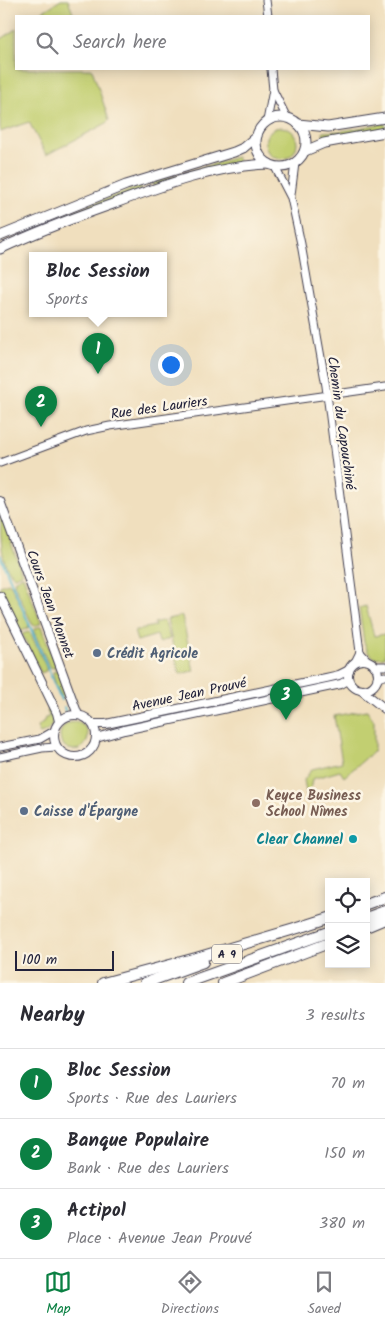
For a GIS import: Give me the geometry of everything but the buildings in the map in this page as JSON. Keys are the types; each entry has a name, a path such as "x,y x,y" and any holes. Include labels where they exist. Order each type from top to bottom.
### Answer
{"highway":[{"path":"370,903 385,897"},
{"path":"370,917 385,911"},
{"name":"A 9","path":"145,983 325,919"},
{"path":"370,926 385,920"},
{"path":"102,983 308,925"},
{"name":"A 9","path":"186,983 325,933"},
{"path":"237,983 325,945"},
{"path":"223,983 300,955"}],"main road":[{"path":"272,166 260,157 256,147 260,128 267,121 287,118 298,124 306,136 305,151"},
{"path":"298,124 328,127 385,118"},
{"path":"0,249 77,217 182,180 219,169 237,166 286,167 295,163 305,151 324,143 385,132"},
{"path":"0,236 126,185 234,152 243,148 257,136"},
{"name":"Cours Jean Monnet","path":"0,501 78,714"},
{"path":"0,596 57,713 59,721"},
{"path":"355,662 371,664 379,680 383,706 361,690 353,687 348,680 349,670 355,662"},
{"name":"Avenue Jean Prouvé","path":"93,724 101,725 339,676 349,670"},
{"name":"Avenue Jean Prouvé","path":"96,738 124,730 341,684 348,680"},
{"path":"361,690 371,688 379,680"},
{"path":"181,708 183,718"},
{"path":"78,714 84,716 93,724 96,738 91,750 80,757 66,756 56,747 53,736 54,731 59,721 78,714"}],"street":[{"path":"266,0 268,15"},
{"path":"267,121 273,90 271,70"},
{"path":"273,90 287,118"},
{"name":"Chemin du Capouchiné","path":"295,163 291,183 291,198 327,396 360,652"},
{"name":"Chemin du Capouchiné","path":"272,166 291,198"},
{"name":"Rue des Lauriers","path":"0,463 86,431 110,426 385,387"},
{"path":"355,662 360,652 371,664 385,666"},
{"path":"0,747 40,739 54,731"},
{"path":"0,757 56,747"}],"green space":[{"path":"61,0 68,0 74,15 37,15"},
{"path":"15,30 15,70 92,70 109,120 105,124 46,155 29,122 0,132 0,40"},
{"path":"385,123 385,128 325,140 323,132 342,131"},
{"path":"281,127 292,132 297,143 292,154 281,159 270,154 265,143 270,132"},
{"path":"237,157 238,162 153,186 152,183"},
{"path":"140,186 141,190 64,218 62,215"},
{"path":"1,514 22,574 14,576 9,572 3,557"},
{"path":"23,576 41,623 35,626 32,624 14,584 15,580"},
{"path":"8,583 11,585 29,624 28,628 20,632 0,590 0,586"},
{"path":"366,606 374,636 385,634 385,657 375,658 368,652 364,642 359,608"},
{"path":"182,616 194,671 179,674 167,619"},
{"path":"164,620 170,639 159,642 157,635 137,641 134,631 155,627 154,623"},
{"path":"41,626 56,667 52,668 49,666 34,632 34,629"},
{"path":"28,632 31,634 46,667 46,671 41,673 22,634"},
{"path":"58,670 68,700 66,701 54,679 53,672"},
{"path":"49,710 52,725 47,731 40,734 37,727 43,723 45,718 49,717 47,711"},
{"path":"367,710 374,721 374,751 344,777 340,771 312,779 309,798 307,797 304,780 312,769 342,762 334,716"},
{"path":"74,722 84,726 88,736 84,746 74,750 64,746 60,736 64,726"}],"waterway":[{"path":"0,555 61,700"},
{"path":"64,707 65,711"}],"place":[{"name":"Bloc Session","path":"98,374"},
{"name":"Banque Populaire","path":"41,427"},
{"name":"Crédit Agricole","path":"97,653"},
{"name":"Actipol","path":"286,720"},
{"name":"Keyce Business School Nîmes","path":"256,803"},
{"name":"Caisse d'Épargne","path":"24,811"},
{"name":"Clear Channel","path":"353,839"}]}
